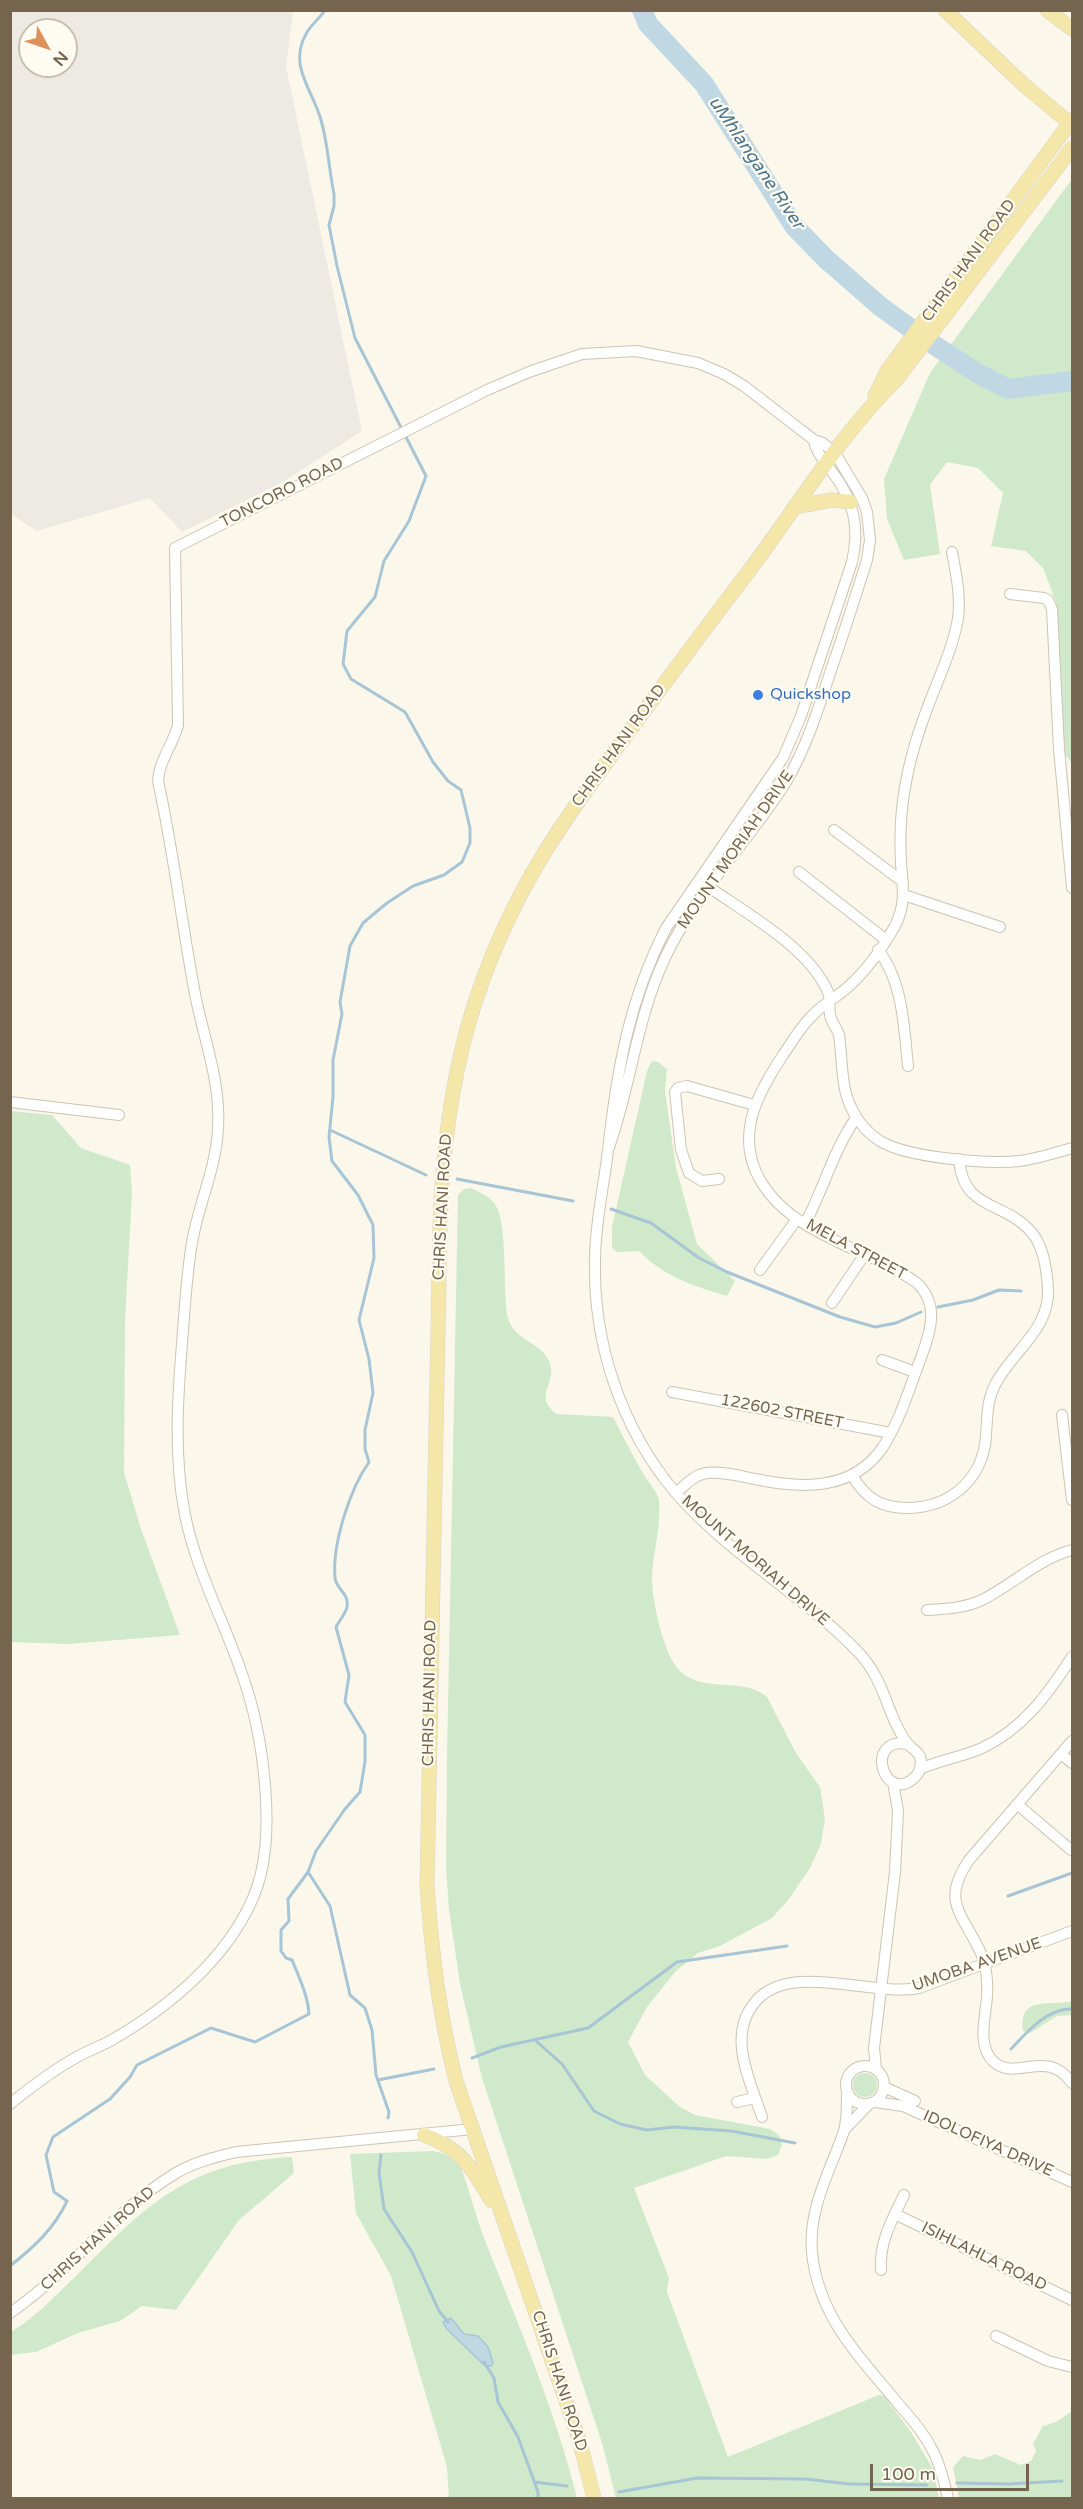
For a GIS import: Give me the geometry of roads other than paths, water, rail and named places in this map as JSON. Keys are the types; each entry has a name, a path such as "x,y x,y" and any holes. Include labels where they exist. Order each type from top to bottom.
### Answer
{"main road":[{"path":"945,10 1024,85 1072,123"},
{"path":"1047,10 1072,29"},
{"name":"CHRIS HANI ROAD","path":"594,2499 579,2439 456,2081 442,2023 432,1958 427,1886 440,1227 442,1162 458,1063 488,966 519,899 543,855 670,674 767,548 794,507 960,284 1015,198 1072,123"},
{"name":"CHRIS HANI ROAD","path":"960,284 1028,207 1072,148"},
{"path":"794,507 832,500 850,502"},
{"path":"424,2135 446,2143 460,2154 505,2225"}],"street":[{"name":"TONCORO ROAD","path":"10,2104 74,2058 111,2041 188,1985 216,1957 239,1924 254,1896 264,1864 267,1827 256,1725 244,1678 195,1553 185,1516 179,1476 177,1412 187,1282 192,1241 214,1162 219,1101 197,1001 158,781 159,769 174,740 178,725 176,548 498,385 582,354 636,351 698,363 744,386 814,440 830,458"},
{"name":"MOUNT MORIAH DRIVE","path":"830,458 855,515 856,546 795,731 783,758 661,938 636,999 621,1053 614,1092 595,1258 596,1295 603,1345 615,1387 643,1445 676,1493 716,1531 861,1656 880,1682 895,1721 921,1762 920,1769"},
{"name":"MOUNT MORIAH DRIVE","path":"608,1150 618,1122 638,1034 664,959 691,913 771,805 796,764 814,721 867,560 870,540 867,512 862,498 830,458"},
{"path":"952,552 958,588 958,617 950,649 927,707 908,770 902,801 900,837 904,895 1000,927"},
{"path":"1010,594 1037,596 1048,600 1052,609 1072,888"},
{"path":"834,830 903,882"},
{"path":"799,872 886,940"},
{"path":"699,879 759,921 815,971 831,999 830,1015 838,1032 846,1093 856,1118 868,1132 895,1149 996,1162 1021,1161 1072,1148"},
{"name":"MELA STREET","path":"676,1493 686,1483 705,1473 733,1475 800,1486 819,1486 852,1475 872,1460 891,1433 915,1372 930,1331 932,1315 929,1300 922,1288 909,1277 801,1221 771,1196 752,1160 749,1132 754,1105 800,1029 831,999 849,987 886,940 899,917 904,895"},
{"path":"878,950 887,960 898,994 908,1066"},
{"path":"719,1179 702,1181 695,1179 689,1173 681,1150 675,1092 682,1086 687,1086 754,1105"},
{"path":"10,1102 119,1115"},
{"path":"760,1270 815,1205 834,1155 856,1118"},
{"path":"852,1475 866,1495 874,1502 887,1506 902,1508 928,1506 957,1493 975,1474 983,1454 988,1400 996,1382 1045,1315 1048,1283 1038,1243 1023,1224 969,1191 960,1174 959,1159"},
{"path":"832,1303 865,1254"},
{"path":"882,1360 915,1372"},
{"name":"122602 STREET","path":"672,1392 891,1433"},
{"path":"1062,1415 1072,1500"},
{"path":"927,1610 957,1607 982,1600 1048,1561 1072,1550"},
{"path":"898,1811 906,1783 917,1775 920,1769 944,1759 983,1748 1020,1724 1037,1707 1072,1657"},
{"path":"895,1721 890,1746 883,1756 882,1768 884,1774 893,1782 906,1783"},
{"path":"1072,1741 969,1860 958,1880 955,1900 958,1911 978,1946 985,1965 988,1988 984,2039 989,2056 995,2063 1009,2068 1045,2065 1053,2067 1072,2083"},
{"path":"890,1746 913,1748 944,1759"},
{"path":"1061,1754 1072,1763"},
{"path":"871,2068 895,1872 898,1811 893,1782"},
{"path":"1017,1804 1071,1850"},
{"name":"UMOBA AVENUE","path":"762,2117 742,2053 741,2040 748,2011 758,1999 777,1987 798,1982 880,1989 919,1988 1072,1931"},
{"path":"845,2129 882,2095 884,2087 881,2075 871,2068 859,2067 848,2075 845,2088 857,2104 872,2103"},
{"name":"IDOLOFIYA DRIVE","path":"884,2087 915,2102 903,2106"},
{"path":"848,2095 845,2129 818,2193 813,2222 812,2250 816,2279 827,2311 846,2341 915,2424 933,2450 943,2475 948,2499"},
{"path":"736,2102 755,2098"},
{"name":"IDOLOFIYA DRIVE","path":"872,2103 903,2106 1072,2182"},
{"name":"CHRIS HANI ROAD","path":"10,2313 58,2276 119,2216 148,2192 177,2173 204,2161 236,2152 473,2129"},
{"path":"881,2270 882,2248 904,2195"},
{"name":"ISIHLAHLA ROAD","path":"895,2214 1072,2300"},
{"path":"996,2336 1048,2361 1072,2367"}],"water":[{"path":"451,2318 464,2334 478,2336 488,2347 493,2363 491,2366 484,2365 446,2328 443,2322"}],"waterway":[{"path":"10,2266 43,2237 67,2201 54,2192 46,2155 53,2137 110,2099 130,2077 137,2065 211,2028 255,2042 309,2014 305,1993 292,1960 286,1958 281,1951 281,1930 289,1921 288,1899 308,1872 316,1851 345,1809 360,1792 365,1762 365,1735 345,1702 349,1675 336,1627 347,1607 347,1599 336,1582 335,1564 339,1533 344,1517 355,1487 369,1462 365,1449 365,1430 373,1393 369,1359 359,1320 374,1258 373,1225 358,1195 332,1161 329,1137 333,1097 333,1060 342,1014 340,1002 350,946 363,923 387,903 413,886 444,875 462,862 470,843 470,828 461,790 448,781 433,762 405,712 351,679 343,664 347,631 375,597 384,561 409,521 426,476 355,338 337,266 329,225 334,206 334,194 325,138 321,120 304,78 300,56 307,32 325,10"},
{"name":"uMhlangane River","path":"642,10 648,24 704,84 794,226 826,259 881,307 977,373 1008,389 1072,381"},
{"path":"330,1130 426,1175"},
{"path":"457,1179 573,1201"},
{"path":"611,1209 651,1223 699,1258 727,1272 840,1317 875,1327 896,1323 921,1312"},
{"path":"938,1307 973,1300 999,1290 1021,1291"},
{"path":"308,1872 330,1906 350,1995 365,2008 372,2030 376,2075 389,2112 388,2118"},
{"path":"1008,1896 1072,1873"},
{"path":"472,2058 501,2047 588,2028 677,1962 787,1946"},
{"path":"1011,2049 1038,2022 1054,2012 1072,2009"},
{"path":"536,2041 562,2064 594,2111 620,2124 647,2130 674,2127 731,2131 795,2143"},
{"path":"378,2080 434,2069"},
{"path":"381,2155 379,2173 384,2209 412,2252 439,2311 448,2322"},
{"path":"484,2362 494,2378 498,2402 518,2437 538,2492 538,2498"},
{"path":"619,2492 697,2478 805,2479 850,2484 927,2485"},
{"path":"957,2483 1009,2484 1062,2481"},
{"path":"534,2482 567,2486"}],"place":[{"name":"Quickshop","path":"758,695"}]}
